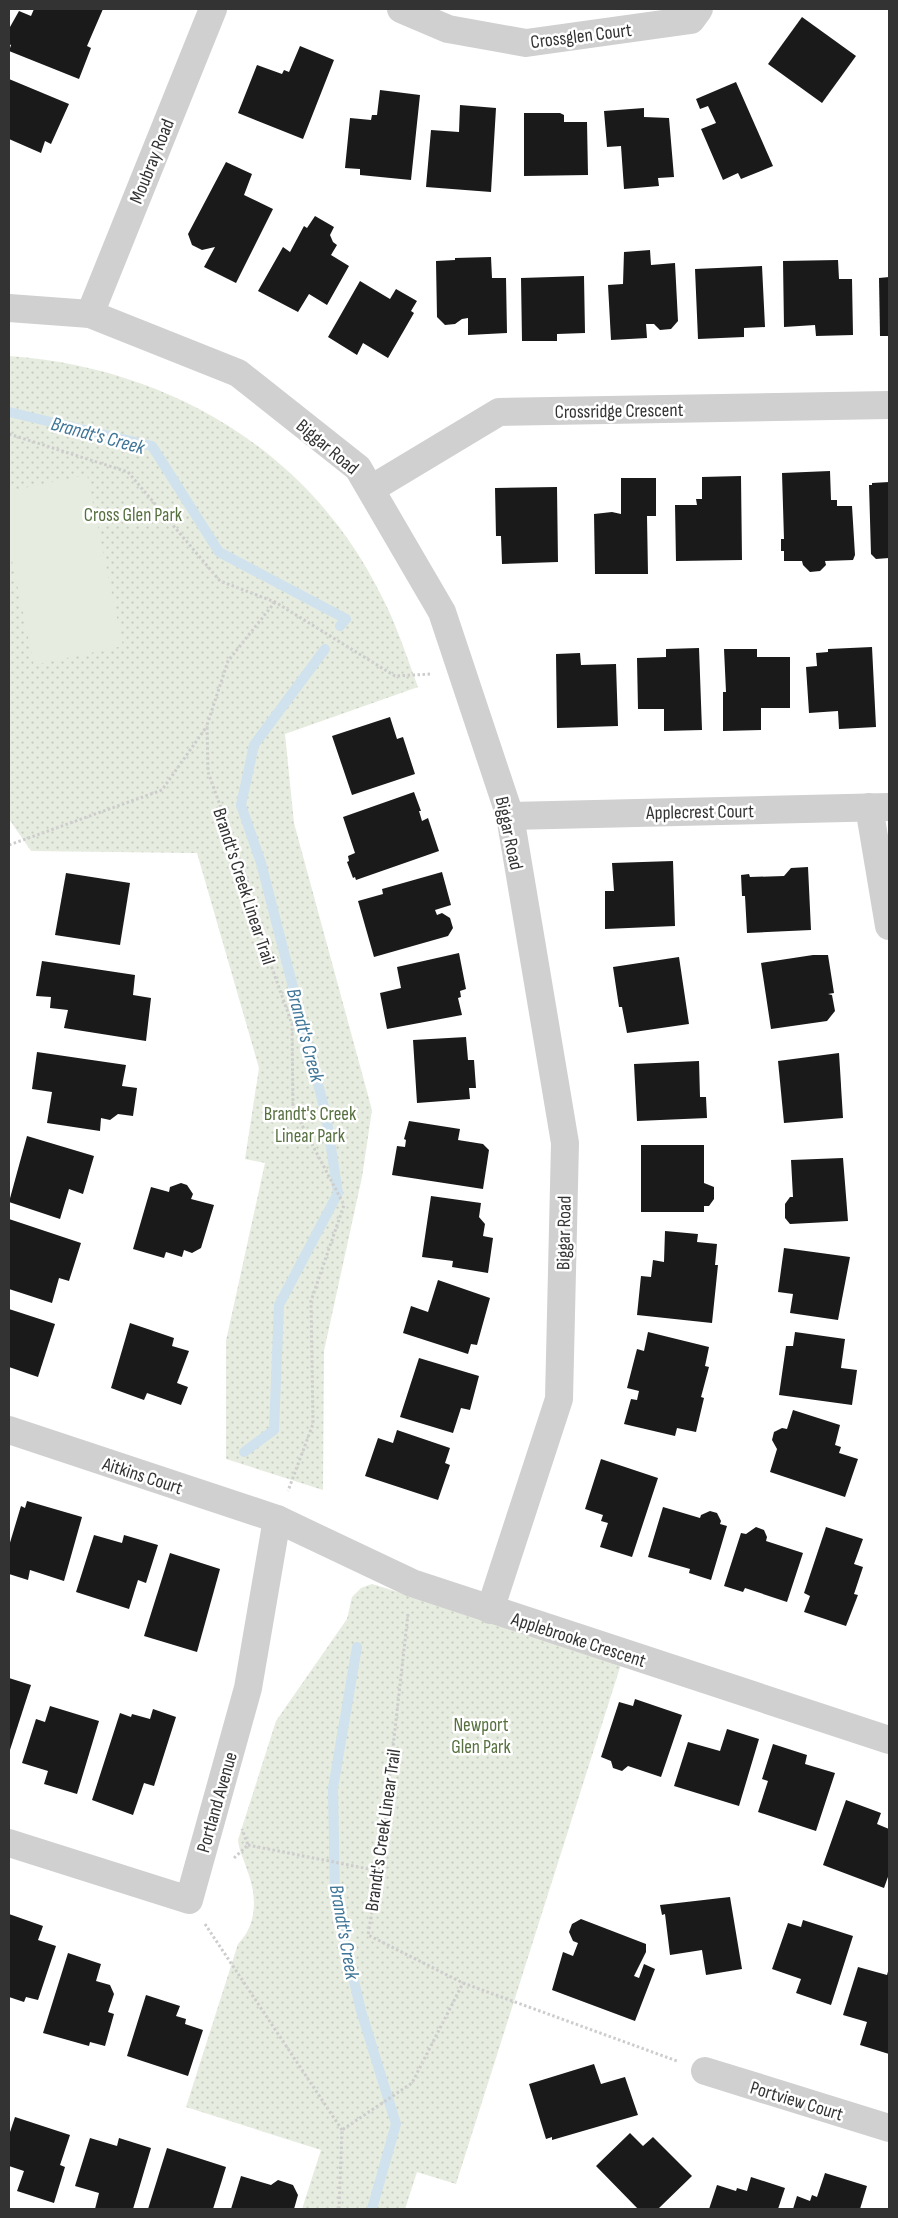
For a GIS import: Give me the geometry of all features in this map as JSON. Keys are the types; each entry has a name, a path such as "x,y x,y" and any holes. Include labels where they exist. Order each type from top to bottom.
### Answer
{"street":[{"name":"Moubray Road","path":"90,314 213,9"},
{"name":"Crossglen Court","path":"401,9 448,29 526,44 691,20 699,9"},
{"name":"Biggar Road","path":"9,308 90,314 238,373 358,468 442,612 510,816 565,1143 559,1400 490,1610"},
{"name":"Crossridge Crescent","path":"371,489 499,412 889,405"},
{"name":"Applecrest Court","path":"510,816 879,807"},
{"path":"879,807 889,926"},
{"name":"Aitkins Court","path":"9,1430 277,1519"},
{"name":"Applebrooke Crescent","path":"277,1519 412,1583 889,1740"},
{"name":"Portland Avenue","path":"188,1900 248,1688 277,1519"},
{"path":"9,1843 188,1900"},
{"name":"Portview Court","path":"705,2071 889,2128"}],"path":[{"path":"9,434 128,472 220,581 275,602 395,676 462,673"},
{"name":"Brandt's Creek Linear Trail","path":"275,602 228,661 207,725 208,772 246,880 262,940 292,1024 293,1108 344,1205 311,1301 313,1424 277,1519"},
{"path":"9,844 162,790 207,725"},
{"name":"Brandt's Creek Linear Trail","path":"412,1583 379,1870 368,1935 463,1983"},
{"path":"248,1845 379,1870"},
{"path":"188,1900 342,2130 339,2209"},
{"path":"342,2130 412,2083 463,1983 705,2071"}],"green space":[{"path":"9,356 67,363 123,377 176,398 226,425 272,458 314,497 350,542 386,604 418,687 285,734 294,823 372,1110 362,1177 324,1351 323,1490 226,1459 226,1341 265,1163 245,1159 259,1068 197,853 31,851 9,819"},
{"path":"87,475 123,646 34,665 9,546 9,491"},
{"name":"Newport Glen Park","path":"372,1584 622,1661 456,2184 417,2172 405,2209 302,2209 321,2150 186,2107 238,1944 245,1936 252,1918 254,1909 253,1889 238,1840 276,1721 347,1619 352,1597 361,1588"}],"building":[{"path":"34,9 103,9 87,46 91,48 79,79 9,51 11,45 9,44 10,27 19,11 31,16"},
{"path":"802,17 856,56 822,103 768,64"},
{"path":"300,46 334,60 303,139 238,113 257,65 282,74 284,70 289,72"},
{"path":"9,79 69,104 51,144 45,141 41,153 9,139"},
{"path":"736,82 773,166 741,179 738,173 723,180 701,129 716,123 708,106 700,109 696,99"},
{"path":"380,90 420,95 411,180 360,175 360,169 345,168 350,118 371,120 372,115 377,115"},
{"path":"460,105 496,108 491,192 426,187 431,130 459,132"},
{"path":"644,108 644,117 669,118 674,177 658,178 659,186 624,189 621,146 607,147 604,111"},
{"path":"524,113 560,113 564,115 564,122 587,122 588,175 524,176"},
{"path":"226,162 252,174 244,195 273,209 236,283 204,267 215,247 202,250 192,245 188,234"},
{"path":"315,216 334,227 330,235 333,242 337,245 331,255 349,266 327,305 309,294 298,312 258,291 283,247 290,252 304,226 307,228"},
{"path":"650,250 651,265 675,263 678,321 671,329 660,330 654,324 646,324 647,338 611,340 608,285 623,284 624,252"},
{"path":"491,257 492,278 506,278 507,333 468,335 468,318 462,319 455,324 445,325 437,317 436,261 455,260 455,258"},
{"path":"838,260 839,279 852,279 853,335 816,336 815,325 784,327 783,261"},
{"path":"762,266 765,327 744,328 744,337 698,339 695,269"},
{"path":"584,276 585,333 557,334 557,341 522,341 521,278"},
{"path":"889,277 889,336 880,336 879,278"},
{"path":"360,281 390,299 396,289 417,301 411,311 414,313 388,358 363,343 357,355 328,337"},
{"path":"830,471 831,500 837,500 837,506 852,506 855,555 853,560 825,561 826,565 820,571 810,572 803,565 802,561 784,561 784,551 781,551 781,539 784,539 782,473"},
{"path":"741,476 742,560 676,561 675,505 697,505 696,499 702,499 702,477"},
{"path":"621,478 656,478 656,516 647,516 648,574 595,574 594,514 612,512 621,514"},
{"path":"889,482 889,558 876,559 871,554 869,485 872,485 872,483"},
{"path":"557,487 558,562 502,564 501,536 496,536 495,488"},
{"path":"872,647 876,727 839,729 838,711 809,713 806,667 817,666 816,653 828,652 828,649"},
{"path":"699,648 702,730 664,731 664,709 638,709 637,658 666,657 666,649"},
{"path":"724,649 757,649 757,657 790,657 790,708 761,708 761,730 723,731 723,692 726,692"},
{"path":"580,653 581,665 616,664 618,726 557,728 556,654"},
{"path":"390,717 397,739 403,737 415,774 352,795 332,736"},
{"path":"414,792 421,811 419,811 422,821 428,818 439,851 356,880 355,877 353,878 347,862 349,861 348,856 355,853 343,817"},
{"path":"673,861 675,926 605,929 605,891 614,891 612,863"},
{"path":"808,867 811,930 747,933 745,896 742,896 741,875 749,874 750,877 784,876 791,868"},
{"path":"442,872 451,905 435,910 437,915 442,913 450,918 453,928 448,936 374,957 358,901 383,894 382,889"},
{"path":"66,873 130,883 120,945 55,935"},
{"path":"459,953 466,989 460,991 461,997 458,998 462,1015 387,1029 380,993 401,988 397,967"},
{"path":"813,955 828,955 834,993 828,994 832,995 835,1011 827,1021 771,1029 761,963"},
{"path":"679,957 689,1024 627,1033 622,1007 619,1007 613,967"},
{"path":"42,961 135,975 133,995 151,998 146,1041 64,1028 68,1010 50,1008 51,997 36,996"},
{"path":"466,1037 468,1060 474,1060 476,1088 469,1088 470,1099 417,1103 413,1040"},
{"path":"37,1052 126,1065 122,1086 137,1088 133,1116 118,1114 110,1120 101,1118 100,1131 47,1123 52,1092 32,1089"},
{"path":"839,1053 843,1118 784,1123 778,1061"},
{"path":"699,1061 700,1097 706,1097 707,1118 637,1121 634,1064"},
{"path":"409,1121 460,1129 458,1140 483,1144 489,1150 483,1189 392,1175 397,1146 405,1147 406,1140 404,1139"},
{"path":"27,1136 94,1156 83,1194 69,1189 60,1219 9,1202"},
{"path":"641,1145 704,1145 704,1183 714,1187 714,1199 709,1206 704,1206 704,1212 641,1212"},
{"path":"843,1158 848,1221 790,1224 785,1218 785,1204 790,1197 793,1197 791,1160"},
{"path":"181,1183 187,1185 193,1194 191,1199 214,1205 201,1248 192,1253 184,1250 182,1257 166,1252 164,1258 133,1249 151,1187 169,1192 170,1187"},
{"path":"431,1196 481,1203 479,1217 485,1224 483,1236 493,1238 488,1273 452,1267 453,1261 422,1257"},
{"path":"9,1219 81,1243 69,1281 59,1278 52,1303 9,1289"},
{"path":"665,1231 698,1234 697,1242 717,1244 715,1265 718,1265 712,1323 637,1315 641,1276 651,1277 653,1260 664,1262"},
{"path":"784,1248 850,1257 838,1320 790,1313 793,1294 778,1292"},
{"path":"438,1280 490,1298 477,1345 471,1344 468,1354 403,1333 411,1306 428,1312"},
{"path":"9,1309 55,1324 38,1377 9,1367"},
{"path":"130,1323 174,1338 172,1346 189,1351 177,1383 188,1387 181,1405 147,1393 144,1400 111,1388"},
{"path":"648,1332 709,1347 705,1366 709,1367 701,1397 704,1398 696,1432 677,1428 675,1436 624,1424 631,1399 637,1400 639,1391 627,1388 637,1349 644,1351"},
{"path":"795,1332 845,1339 841,1368 857,1370 852,1405 779,1395 786,1346 793,1346"},
{"path":"419,1358 479,1376 470,1410 461,1408 453,1433 400,1417"},
{"path":"793,1410 840,1425 835,1445 841,1447 839,1453 858,1459 845,1497 770,1472 777,1449 772,1440 774,1432 782,1428 787,1429"},
{"path":"397,1430 450,1448 445,1463 450,1465 438,1500 365,1476 378,1438 393,1443"},
{"path":"601,1459 658,1478 632,1557 600,1547 608,1523 601,1521 603,1515 585,1509"},
{"path":"27,1501 82,1517 64,1581 30,1570 28,1580 9,1574 9,1546 21,1506 25,1508"},
{"path":"663,1507 700,1518 701,1515 710,1511 717,1513 721,1521 720,1524 727,1526 711,1580 689,1573 690,1569 648,1557"},
{"path":"756,1527 764,1530 767,1537 766,1541 803,1553 787,1602 745,1588 743,1592 724,1586 741,1533 746,1534"},
{"path":"826,1527 863,1539 854,1564 863,1567 854,1594 858,1595 846,1626 804,1612 810,1596 804,1593"},
{"path":"94,1535 122,1543 124,1535 158,1545 146,1583 138,1580 129,1609 76,1592"},
{"path":"170,1553 220,1569 197,1652 144,1636"},
{"path":"9,1678 31,1685 9,1753"},
{"path":"635,1699 682,1715 661,1777 628,1766 622,1771 613,1768 611,1761 601,1757 619,1702 633,1706"},
{"path":"50,1706 99,1721 77,1794 44,1784 48,1771 22,1763 36,1719 45,1722"},
{"path":"153,1709 176,1717 154,1786 144,1783 133,1815 92,1800 120,1713 131,1717 132,1714 150,1719"},
{"path":"727,1729 759,1739 739,1806 674,1786 688,1742 720,1751"},
{"path":"773,1744 807,1755 805,1764 835,1773 816,1831 758,1812 768,1781 762,1779"},
{"path":"846,1800 881,1813 877,1824 889,1829 889,1874 884,1888 823,1865"},
{"path":"730,1897 742,1969 706,1975 702,1950 670,1955 665,1914 662,1915 660,1905"},
{"path":"9,1914 43,1926 38,1940 56,1946 38,2000 26,1997 24,2002 9,1997"},
{"path":"581,1919 646,1944 646,1952 634,1976 639,1978 644,1964 655,1969 635,2021 552,1990 563,1952 573,1956 578,1943 573,1941 569,1932 572,1924"},
{"path":"803,1920 853,1936 831,2005 796,1993 801,1979 772,1969 788,1923 801,1927"},
{"path":"68,1953 101,1964 96,1981 110,1985 114,1994 108,2012 114,2014 105,2046 90,2042 89,2046 43,2033"},
{"path":"858,1967 887,1975 889,1968 889,2054 860,2045 867,2022 843,2015"},
{"path":"146,1995 180,2006 176,2016 186,2019 185,2024 203,2030 188,2076 127,2056"},
{"path":"594,2064 601,2084 625,2077 638,2115 552,2140 552,2137 546,2139 529,2084"},
{"path":"15,2117 70,2135 60,2165 65,2167 54,2203 17,2191 24,2171 9,2166 9,2135"},
{"path":"630,2133 643,2146 653,2137 692,2176 658,2209 638,2209 596,2166"},
{"path":"90,2138 117,2146 119,2138 151,2148 133,2209 95,2209 99,2193 75,2186"},
{"path":"167,2148 226,2167 213,2209 148,2209"},
{"path":"825,2173 867,2186 860,2209 793,2209 797,2196 810,2201 812,2195 817,2197"},
{"path":"241,2176 271,2185 278,2180 293,2185 298,2195 294,2209 231,2209"},
{"path":"751,2177 785,2188 778,2209 709,2209 717,2185 736,2191 737,2188 747,2191"}],"waterway":[{"name":"Brandt's Creek","path":"9,412 152,446 219,552 346,619 340,626"},
{"name":"Brandt's Creek","path":"244,1452 274,1430 279,1305 338,1193 326,1115 261,863 241,805 254,745 325,649"},
{"name":"Brandt's Creek","path":"357,1647 333,1788 335,1899 361,2011 396,2124 372,2209"}],"park label":[{"name":"Cross Glen Park","path":"133,514"},
{"name":"Brandt's Creek Linear Park","path":"310,1124"}]}
